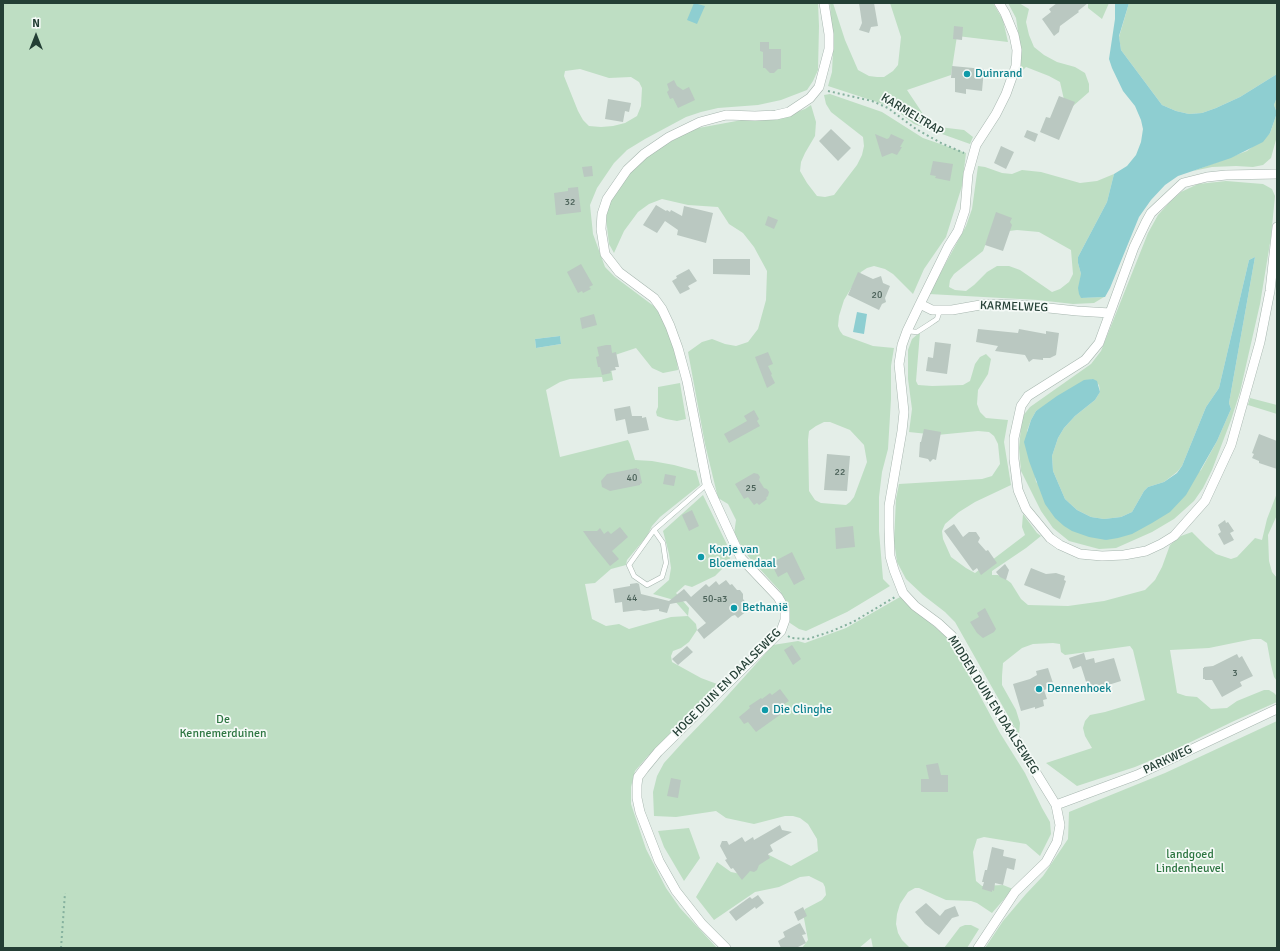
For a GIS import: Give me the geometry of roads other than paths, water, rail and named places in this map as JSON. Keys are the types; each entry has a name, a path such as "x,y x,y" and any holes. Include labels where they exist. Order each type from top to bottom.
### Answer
{"street":[{"name":"HOGE DUIN EN DAALSEWEG","path":"726,948 702,924 676,891 659,861 640,812 637,798 638,777 658,752 781,631 785,620 785,609 778,597 741,558 707,484 687,381 670,326 662,309 654,298 619,272 606,254 601,229 602,214 607,198 627,170 644,154 669,137 700,122 715,117 726,115 776,115 789,112 810,98 819,87 829,49 829,34 824,3"},
{"name":"MIDDEN DUIN EN DAALSEWEG","path":"978,948 1015,892 1046,862 1057,842 1060,825 1056,806 952,636 915,606 903,592 890,556 889,506 904,412 899,364 902,345 907,330 948,246 958,231 965,210 968,174 973,155 982,135 996,114 1006,94 1016,66 1017,50 1014,35 999,3"},
{"path":"1277,174 1226,175 1207,177 1183,183 1151,213 1146,222 1134,247 1099,343 1084,360 1028,396 1021,406 1014,438 1014,459 1018,490 1026,508 1050,538 1060,545 1080,554 1102,556 1124,555 1146,550 1161,544 1174,536 1205,501 1231,445 1260,342 1270,291 1277,227"},
{"name":"KARMELWEG","path":"920,304 932,310 952,310 986,304 1020,305 1110,313"},
{"name":"PARKWEG","path":"1056,806 1137,775 1277,709"}],"lane":[{"path":"907,330 917,332 937,320 940,310"},
{"path":"654,530 663,543 666,563 662,577 647,585 634,576 628,565 654,530 707,484"}],"water":[{"path":"694,3 705,6 697,24 687,20"},
{"path":"1115,3 1129,3 1119,36 1121,50 1162,105 1176,111 1189,114 1202,113 1240,97 1277,74 1277,97 1274,105 1277,113 1270,133 1263,142 1231,158 1178,176 1165,185 1151,200 1139,217 1105,297 1081,298 1078,288 1081,274 1078,257 1107,202 1114,174 1127,166 1136,155 1141,142 1143,129 1135,106 1123,91 1109,59 1115,19"},
{"path":"1255,257 1229,403 1231,409 1217,441 1186,495 1170,512 1132,534 1118,538 1106,540 1089,537 1072,531 1064,526 1055,518 1045,504 1029,461 1024,442 1031,420 1036,411 1057,396 1084,380 1093,379 1097,381 1100,392 1095,400 1075,416 1064,428 1058,438 1052,456 1053,471 1065,499 1077,510 1091,517 1104,519 1121,517 1132,512 1144,491 1148,487 1164,482 1177,473 1182,466 1206,407 1219,388 1249,260"},
{"path":"857,312 867,314 864,334 853,332"},
{"path":"560,336 561,344 536,348 535,339"}],"place":[{"name":"Duinrand","path":"967,74"},
{"name":"Kopje van Bloemendaal","path":"701,557"},
{"name":"Bethanië","path":"734,608"},
{"name":"Dennenhoek","path":"1039,689"},
{"name":"Die Clinghe","path":"765,710"}],"park label":[{"name":"De Kennemerduinen","path":"223,727"},
{"name":"landgoed Lindenheuvel","path":"1190,862"}]}
